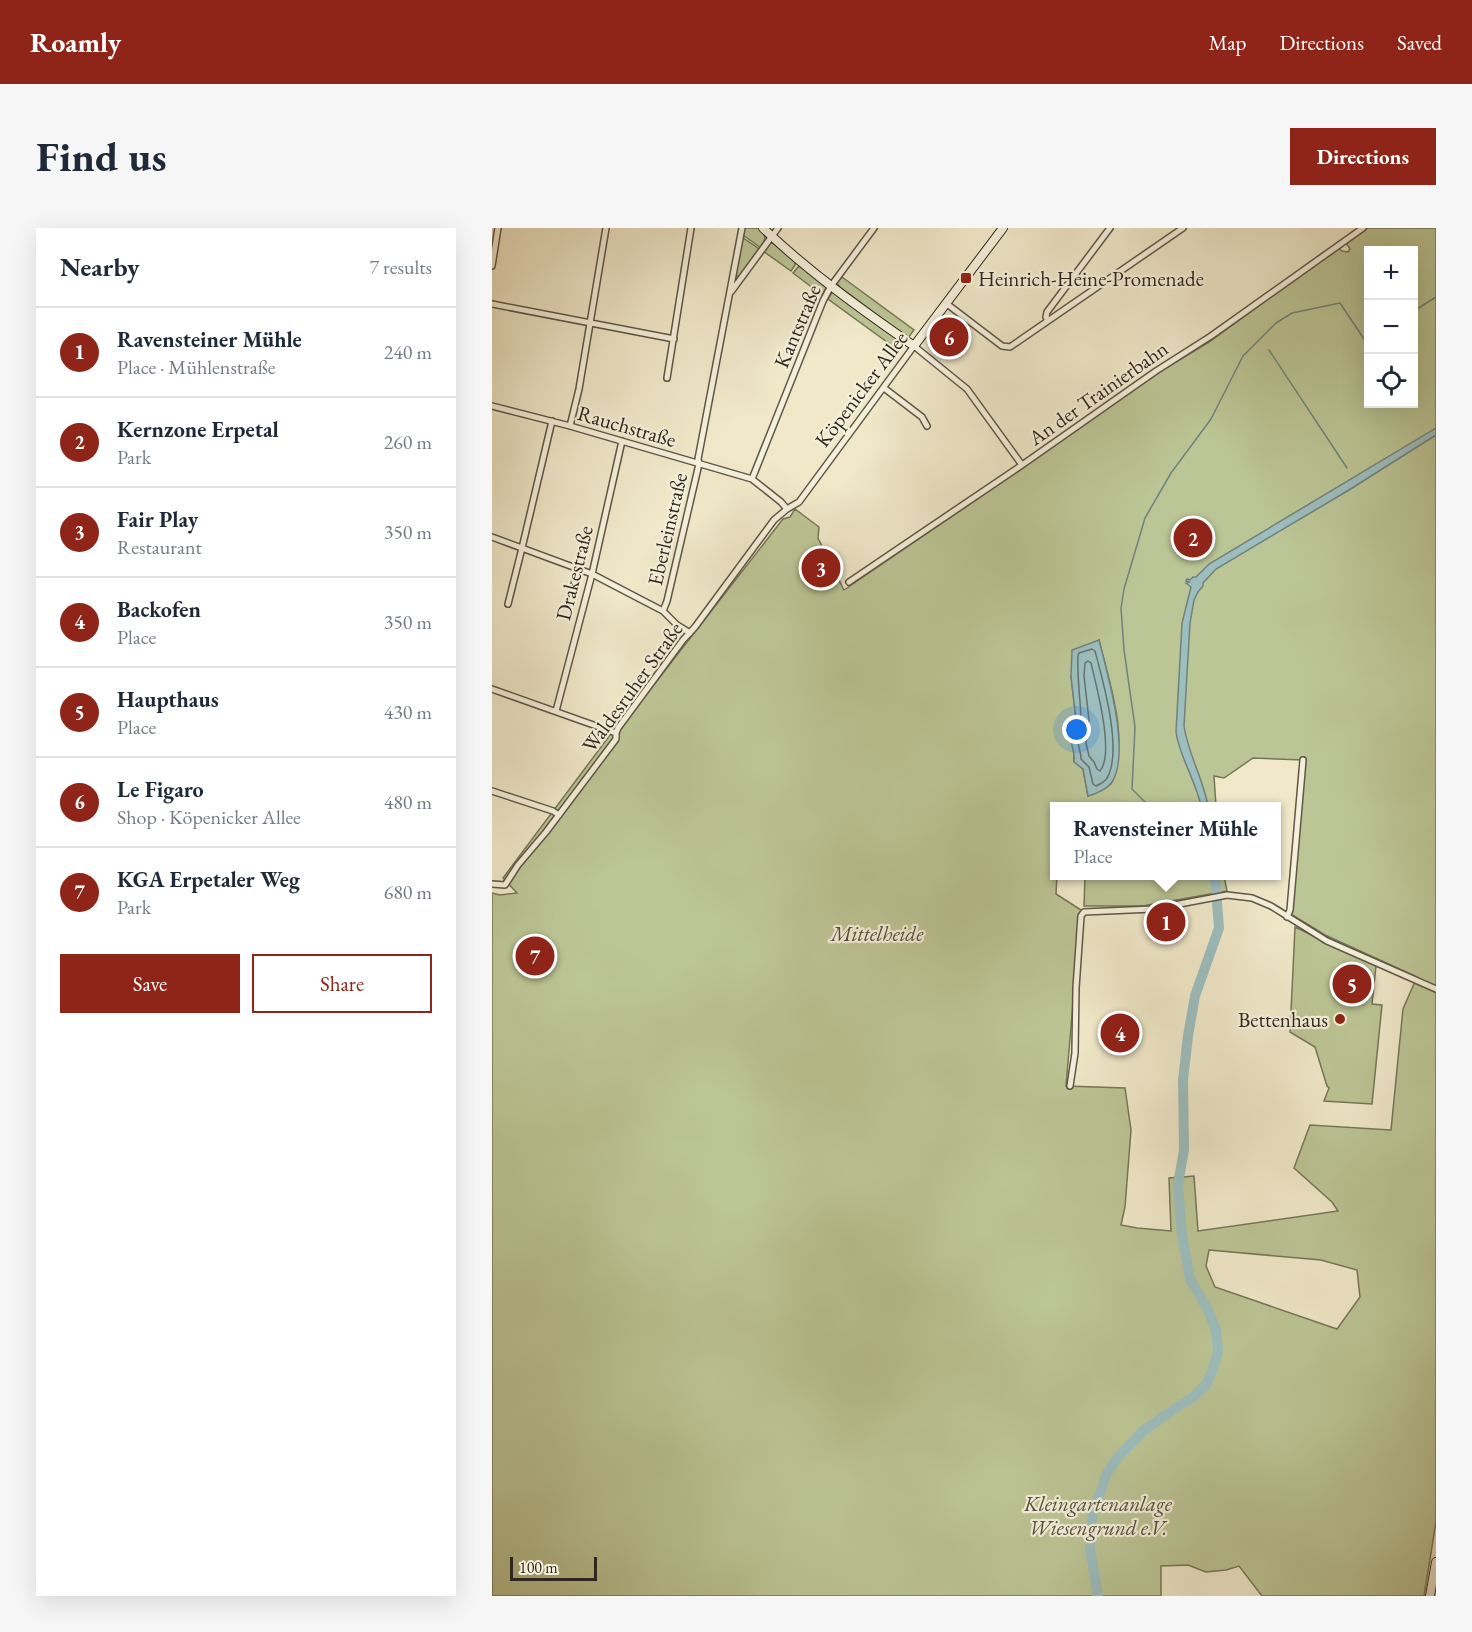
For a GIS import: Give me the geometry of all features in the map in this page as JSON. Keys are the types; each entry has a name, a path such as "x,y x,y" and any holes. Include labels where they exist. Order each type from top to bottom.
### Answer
{"street":[{"path":"492,266 498,228"},
{"path":"570,426 591,324 606,228"},
{"path":"667,378 692,228"},
{"name":"Eberleinstraße","path":"663,611 699,464 698,459 742,228"},
{"path":"763,228 831,286 914,346 967,389 1022,465"},
{"path":"730,292 778,228"},
{"name":"Kantstraße","path":"752,479 823,301 831,286 874,228"},
{"name":"Köpenicker Allee","path":"787,509 799,502 1003,228"},
{"path":"1048,321 1047,312 1110,228"},
{"path":"946,304 1002,346 1014,345 1183,228"},
{"name":"An der Trainierbahn","path":"849,582 1156,371 1211,336 1364,228"},
{"path":"492,304 674,339"},
{"path":"884,388 922,417 927,426"},
{"name":"Rauchstraße","path":"492,406 570,426 752,479 787,509"},
{"path":"508,604 552,421"},
{"name":"Drakestraße","path":"556,711 592,574 622,441"},
{"name":"Waldesruher Straße","path":"492,884 505,885 616,739 616,732 683,640 774,520 787,509"},
{"path":"492,537 592,574 663,611 677,625 690,633"},
{"path":"492,689 616,732"},
{"path":"1287,917 1290,910 1303,760"},
{"path":"492,791 559,815"},
{"path":"1070,1086 1075,1053 1076,988 1081,916 1084,912 1153,909 1209,898 1241,896 1259,900 1327,941 1436,989"},
{"path":"1430,1596 1436,1562"}],"green space":[{"path":"744,228 762,230 765,237 761,248 743,235"},
{"path":"1368,228 1436,228 1436,1522 1424,1596 1262,1596 1239,1566 1206,1572 1188,1565 1161,1566 1161,1596 492,1596 492,893 500,895 517,893 503,878 619,723 645,696 783,519 790,517 795,509 819,527 818,538 844,590 1156,374 1209,342 1338,248 1348,252 1350,249 1346,243","holes":["1099,640 1113,694 1119,749 1116,767 1111,784 1088,796 1083,769 1074,762 1073,727 1076,720 1071,676","1253,758 1303,760 1289,913 1325,935 1417,977 1403,1009 1391,1130 1310,1125 1294,1168 1332,1202 1338,1211 1198,1231 1194,1176 1169,1178 1171,1231 1121,1225 1125,1207 1131,1130 1125,1088 1066,1086 1081,910 1056,894 1057,880 1050,880 1050,802 1216,802 1214,776 1224,778","1209,1250 1321,1260 1357,1270 1360,1297 1337,1329 1215,1287 1206,1266"]},
{"path":"742,237 759,249 739,277 735,275"},
{"path":"770,243 774,243 795,260 791,271 763,251"},
{"path":"803,265 827,287 822,295 793,273"},
{"path":"842,277 914,330 908,338 840,287 837,283"},
{"path":"833,291 904,342 898,350 828,299"},
{"path":"1085,880 1225,880 1227,891 1143,906 1084,906"},
{"path":"1295,927 1376,966 1372,1004 1382,1005 1372,1104 1324,1101 1329,1088 1315,1047 1290,1032"}],"water":[{"path":"1436,428 1436,435 1216,569 1203,583 1194,600 1190,623 1184,726 1207,802 1200,802 1180,750 1176,732 1182,623 1191,587 1186,581 1196,577 1209,564"},
{"path":"1099,640 1116,712 1119,752 1117,769 1112,782 1101,791 1088,796 1083,769 1074,762 1072,746 1076,720 1071,676 1072,650"}],"waterway":[{"path":"1418,308 1436,297"},
{"path":"1145,802 1132,789 1135,727 1124,650 1121,608 1124,589 1145,518 1171,473 1211,419 1243,356 1276,323 1292,313 1340,303 1364,339"},
{"path":"1269,350 1347,468"},
{"path":"1098,1596 1090,1548 1090,1532 1093,1513 1107,1473 1118,1457 1143,1431 1192,1398 1206,1385 1218,1351 1216,1330 1207,1308 1190,1279 1182,1235 1178,1184 1184,1150 1183,1080 1188,1036 1195,996 1219,928 1215,880"}],"place":[{"name":"Heinrich-Heine-Promenade","path":"966,278"},
{"name":"Le Figaro","path":"949,337"},
{"name":"Kernzone Erpetal","path":"1193,538"},
{"name":"Fair Play","path":"821,568"},
{"name":"Ravensteiner Mühle","path":"1166,922"},
{"name":"KGA Erpetaler Weg","path":"535,956"},
{"name":"Haupthaus","path":"1352,984"},
{"name":"Bettenhaus","path":"1340,1019"},
{"name":"Backofen","path":"1120,1033"}],"park label":[{"name":"Mittelheide","path":"877,933"},
{"name":"Kleingartenanlage Wiesengrund e.V.","path":"1098,1515"}]}
